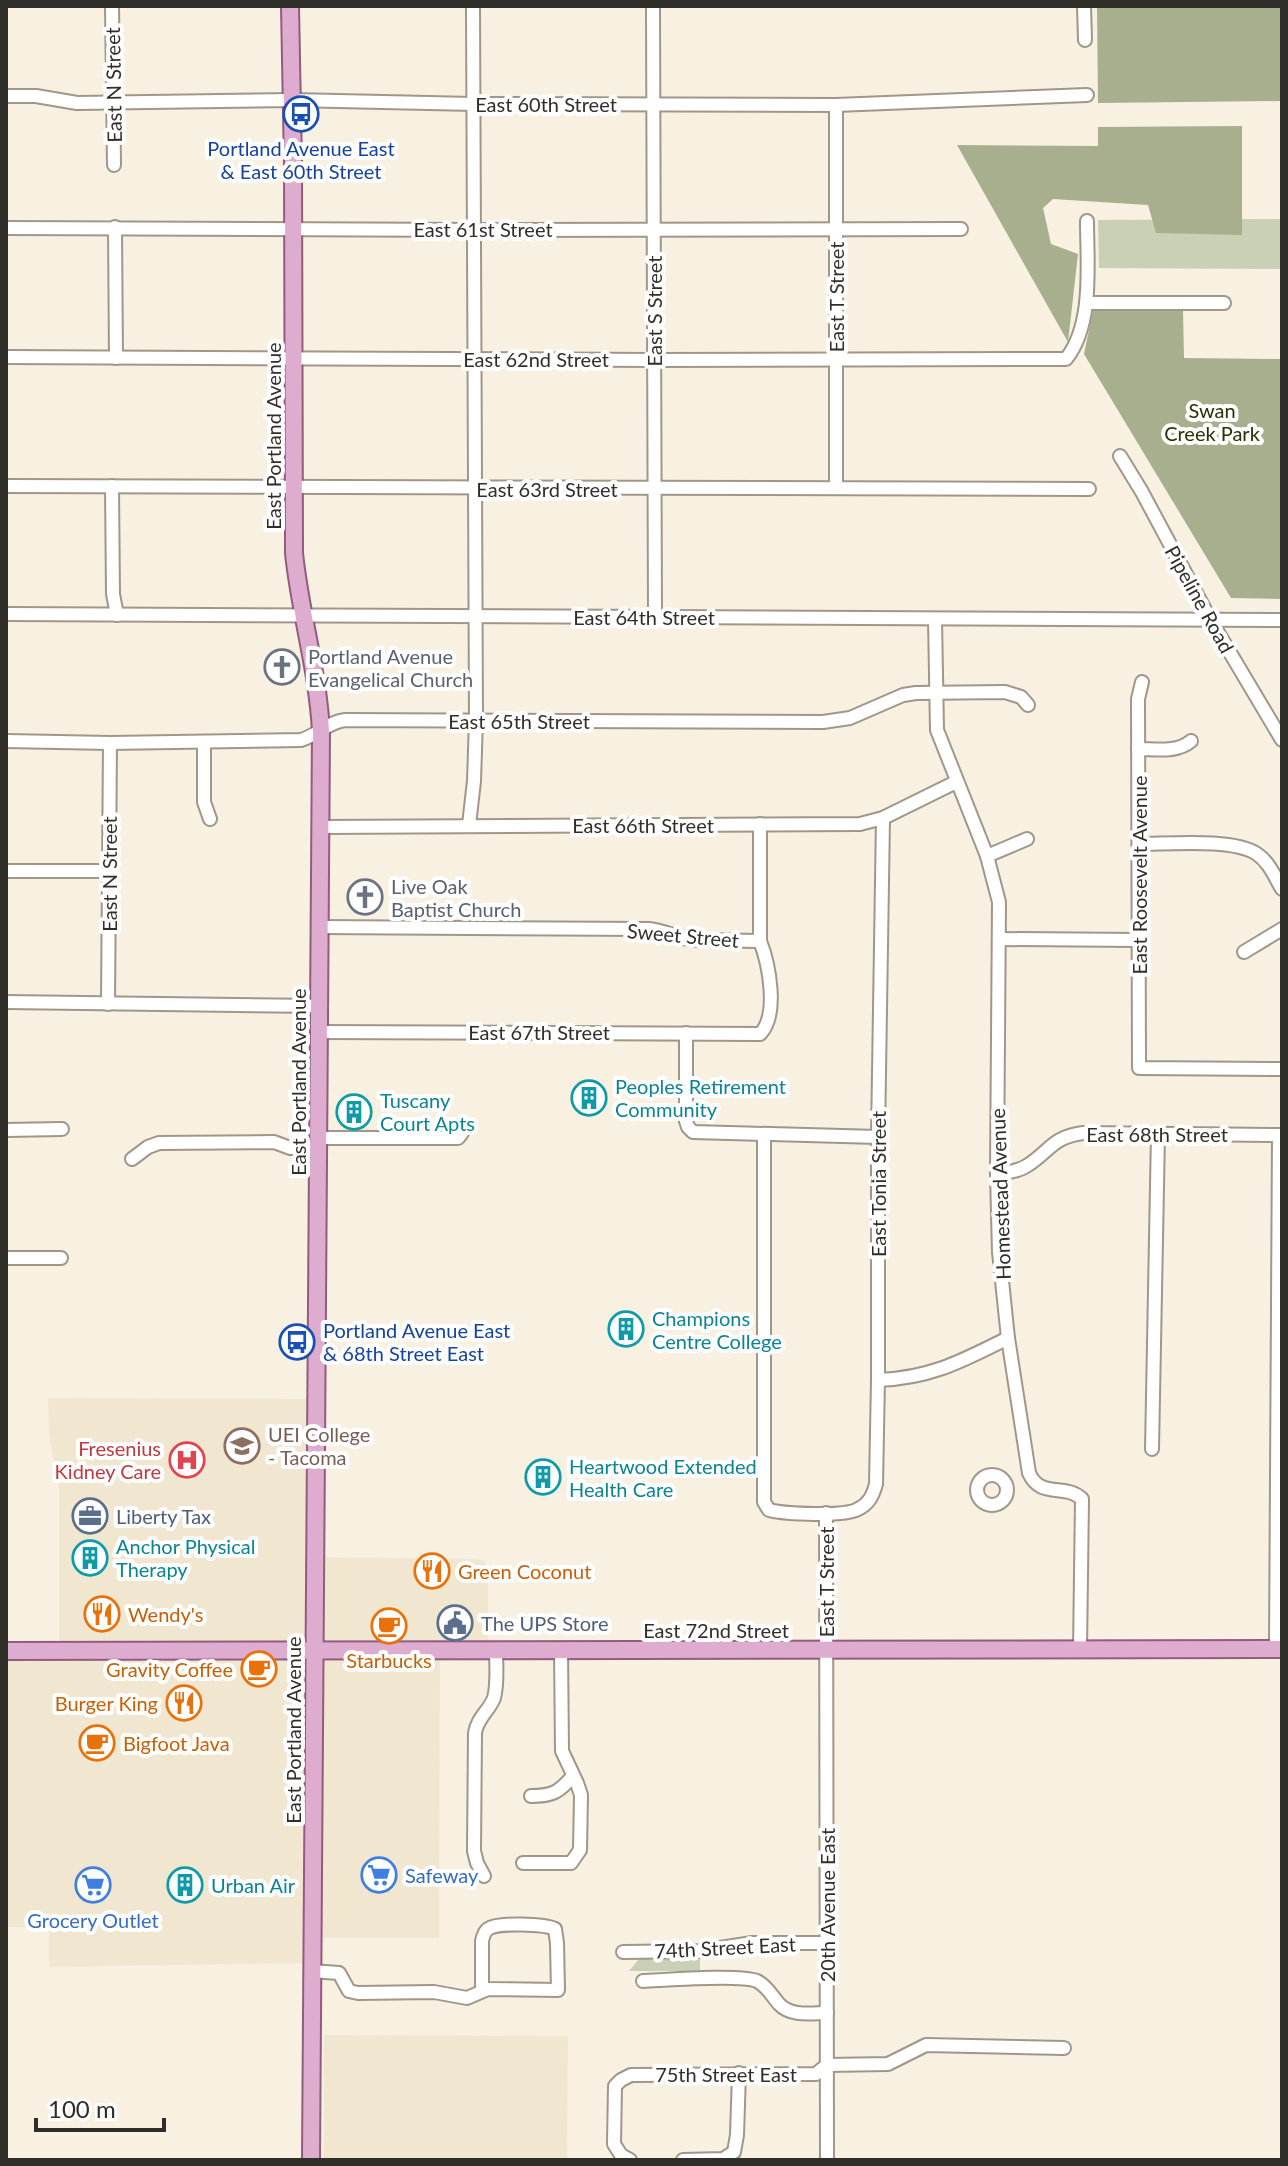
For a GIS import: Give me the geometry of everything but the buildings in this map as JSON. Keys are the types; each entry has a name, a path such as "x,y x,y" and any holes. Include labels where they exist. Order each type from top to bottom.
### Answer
{"main road":[{"name":"East Portland Avenue","path":"290,6 294,553 302,614 317,685 321,732 311,2160"},
{"name":"East 72nd Street","path":"6,1651 1279,1649"}],"street":[{"name":"East N Street","path":"112,6 114,165"},
{"path":"469,825 476,720 473,6"},
{"name":"East S Street","path":"653,6 655,617"},
{"path":"1084,6 1085,40"},
{"name":"East 60th Street","path":"6,96 36,96 77,103 292,100 836,105 1087,95"},
{"name":"East T Street","path":"836,105 836,488"},
{"path":"1087,221 1086,303 1224,303"},
{"path":"115,227 116,358"},
{"name":"East 61st Street","path":"6,228 961,229"},
{"name":"East 62nd Street","path":"6,357 1066,359 1082,331 1086,303"},
{"name":"Pipeline Road","path":"1120,456 1210,619 1282,740"},
{"name":"East 63rd Street","path":"6,486 1089,489"},
{"path":"112,486 113,594 117,615"},
{"name":"East 64th Street","path":"6,614 1282,620"},
{"name":"Homestead Avenue","path":"935,619 937,730 987,856 999,902 999,1252 1008,1338 1029,1473"},
{"name":"East Roosevelt Avenue","path":"1142,682 1138,699 1139,1068 1282,1069"},
{"name":"East 65th Street","path":"6,741 301,740 321,732 334,722 345,720 823,722 850,718 910,693 1005,692 1021,697 1028,705"},
{"path":"1138,749 1176,749 1191,741"},
{"path":"204,742 204,805 210,819"},
{"name":"East N Street","path":"108,1004 110,743"},
{"name":"East 66th Street","path":"321,827 860,824 883,818 956,782"},
{"name":"East Tonia Street","path":"764,1135 764,1502 769,1510 787,1514 853,1512 865,1505 874,1493 878,1380 883,818"},
{"path":"760,824 760,941"},
{"path":"987,856 1027,839"},
{"path":"1140,844 1237,846 1256,853 1282,889"},
{"path":"6,871 108,871"},
{"name":"Sweet Street","path":"318,927 649,929 683,939 760,941"},
{"path":"1244,952 1282,929"},
{"path":"1000,939 1139,940"},
{"name":"East 67th Street","path":"317,1032 760,1034 766,1028 769,1015 770,974 760,941"},
{"path":"6,1002 318,1006"},
{"path":"686,1033 686,1121 690,1129 699,1134 878,1137"},
{"path":"6,1130 62,1129"},
{"path":"132,1159 159,1143 274,1142 290,1148 318,1143 458,1138 462,1133"},
{"path":"1152,1449 1158,1134"},
{"name":"East 68th Street","path":"997,1174 1018,1171 1031,1164 1055,1142 1069,1135 1281,1135"},
{"path":"1279,1649 1281,1135"},
{"path":"6,1258 61,1258"},
{"path":"878,1380 914,1377 940,1370 1008,1338"},
{"path":"1005,1483 1029,1473 1032,1480 1044,1489 1080,1496 1083,1523 1080,1650"},
{"name":"East T Street","path":"825,1650 826,1513"},
{"path":"523,1863 571,1863 577,1857 581,1842 581,1795 562,1751 561,1649"},
{"path":"484,1876 475,1859 473,1845 475,1733 477,1722 494,1696 496,1650"},
{"name":"20th Avenue East","path":"825,1650 827,2160"},
{"path":"531,1796 552,1794 564,1787 573,1776"},
{"path":"311,1971 339,1973 349,1991 358,1993 434,1992 467,1998 491,1989 558,1990 555,1929 541,1925 489,1927 482,1941 482,1990"},
{"name":"74th Street East","path":"623,1952 701,1951 752,1943 827,1943"},
{"path":"643,1981 755,1980 791,2012 827,2013"},
{"name":"75th Street East","path":"630,2160 617,2151 613,2137 613,2091 617,2083 631,2075 816,2074 827,2065 888,2064 926,2045 1064,2048"},
{"path":"683,2160 723,2159 732,2154 736,2147 739,2073"}],"shaded area":[{"path":"48,1398 315,1399 315,1557 484,1561 488,1577 488,1650 440,1651 439,1938 313,1938 311,1963 49,1967 49,1927 6,1927 6,1651 59,1651 59,1490 49,1434"},
{"path":"324,2035 568,2036 567,2160 324,2160"}],"green space":[{"path":"1282,6 1282,101 1098,103 1097,8"},
{"path":"1242,126 1242,235 1156,233 1148,205 1053,199 1043,208 1051,244 1078,254 1068,342 957,145 1098,146 1098,127"},
{"path":"1282,219 1282,269 1099,268 1098,220"},
{"name":"Swan Creek Park","path":"1093,311 1183,311 1184,358 1282,359 1282,599 1231,598 1084,354"},
{"path":"700,1958 700,1971 629,1971 639,1959"}],"place":[{"name":"Portland Avenue East & East 60th Street","path":"301,114"},
{"name":"Portland Avenue Evangelical Church","path":"282,667"},
{"name":"Live Oak Baptist Church","path":"365,897"},
{"name":"Peoples Retirement Community","path":"589,1098"},
{"name":"Tuscany Court Apts","path":"354,1112"},
{"name":"Champions Centre College","path":"626,1329"},
{"name":"Portland Avenue East & 68th Street East","path":"297,1342"},
{"name":"UEI College - Tacoma","path":"242,1446"},
{"name":"Fresenius Kidney Care","path":"187,1460"},
{"name":"Heartwood Extended Health Care","path":"543,1477"},
{"name":"Liberty Tax","path":"90,1516"},
{"name":"Anchor Physical Therapy","path":"90,1558"},
{"name":"Green Coconut","path":"432,1571"},
{"name":"Wendy's","path":"102,1614"},
{"name":"The UPS Store","path":"455,1623"},
{"name":"Starbucks","path":"389,1626"},
{"name":"Gravity Coffee","path":"259,1669"},
{"name":"Burger King","path":"184,1703"},
{"name":"Bigfoot Java","path":"97,1743"},
{"name":"Safeway","path":"379,1875"},
{"name":"Grocery Outlet","path":"93,1885"},
{"name":"Urban Air","path":"185,1885"}]}
